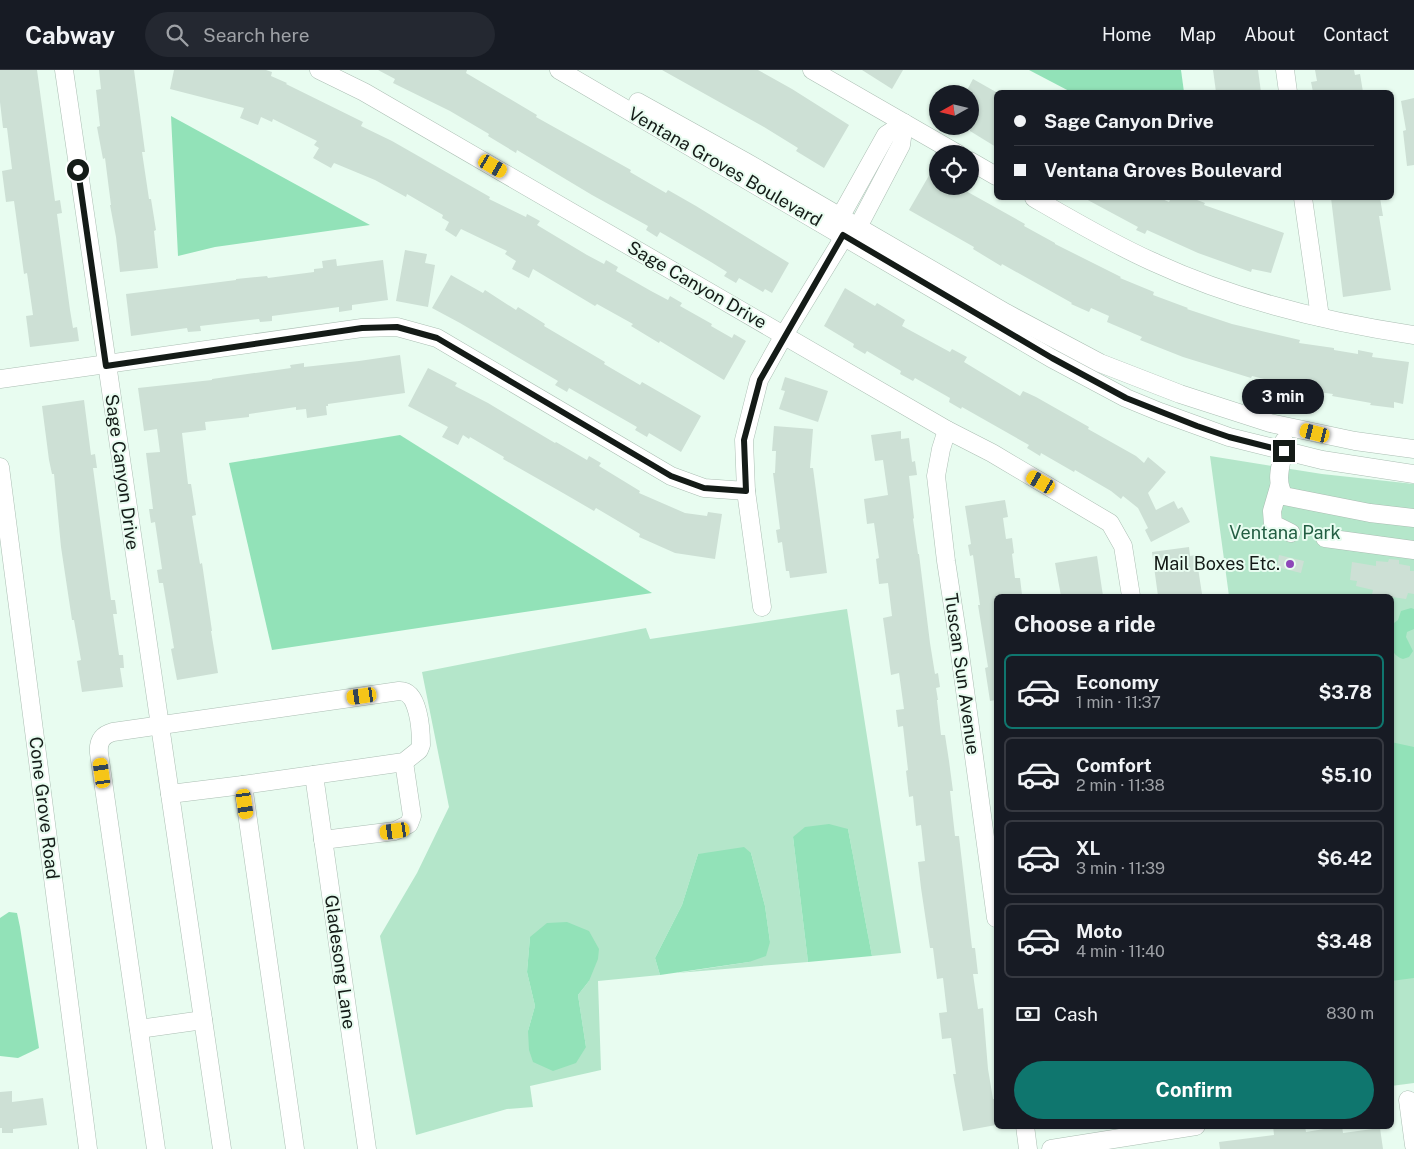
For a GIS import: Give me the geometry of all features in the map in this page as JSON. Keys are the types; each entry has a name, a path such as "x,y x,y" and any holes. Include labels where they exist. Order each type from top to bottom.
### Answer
{"street":[{"name":"Sage Canyon Drive","path":"64,70 222,1149"},
{"name":"Sage Canyon Drive","path":"319,70 364,92 948,430 992,453 1110,523 1123,546 1131,594"},
{"name":"Ventana Groves Boulevard","path":"559,70 851,231 1100,363 1180,394 1283,426 1355,441 1414,449"},
{"name":"Ventana Groves Boulevard","path":"580,70 841,217 851,231 1052,358 1126,398 1229,437 1360,467 1414,474"},
{"path":"812,70 942,145"},
{"path":"1285,70 1288,90"},
{"path":"762,607 746,491 744,440 750,412 760,380 784,335 851,231 901,145 904,123"},
{"path":"841,217 886,135 904,123"},
{"path":"979,166 994,175"},
{"path":"1038,200 1151,261 1190,278 1236,294 1320,317 1414,335"},
{"path":"1303,200 1320,317"},
{"path":"0,379 106,366 362,328 397,327 437,338 671,476 704,488 746,491"},
{"path":"1283,426 1284,451 1278,480 1279,487 1284,496 1370,513 1414,518"},
{"name":"Tuscan Sun Avenue","path":"948,430 941,449 936,476 946,561 960,649 994,903"},
{"name":"Cone Grove Road","path":"0,467 88,1149"},
{"path":"1279,487 1272,511 1273,524 1291,533"},
{"path":"1325,538 1414,550"},
{"path":"156,1149 99,748 102,737 107,733 404,691 410,694 414,701 421,745 419,750 404,762 170,794"},
{"path":"323,840 395,831 409,824 412,816 404,762"},
{"name":"Gladesong Lane","path":"314,775 367,1149"},
{"path":"243,785 295,1149"},
{"path":"139,1029 204,1020"},
{"path":"1404,1100 1414,1145"},
{"path":"1025,1129 1028,1149"},
{"path":"1051,1149 1177,1129"},
{"path":"82,1149 88,1149"}],"green space":[{"name":"Ventana Park","path":"1210,456 1322,474 1414,484 1414,1083 1394,1086 1394,594 1229,594"},
{"path":"847,609 901,953 872,956 848,829 793,837 808,962 677,973 749,962 770,942 765,906 751,853 698,854 682,905 655,958 660,975 598,981 601,1070 530,1086 533,1107 507,1109 416,1135 380,936 417,873 449,807 422,672 646,628 650,639","holes":["530,937 589,981 578,995 586,1047 528,1031 535,1006 527,972"]}],"shaded area":[{"path":"1029,70 1181,70 1184,90 1067,90"},
{"path":"171,116 370,225 215,247 178,256"},
{"path":"400,435 652,593 272,650 229,463"},
{"path":"1414,609 1414,629 1407,632 1406,637 1413,651 1409,657 1403,659 1394,653 1394,623 1398,620 1401,611"},
{"path":"1394,743 1414,747 1414,978 1394,981"},
{"path":"829,824 848,829 872,956 808,962 793,837 805,827"},
{"path":"744,847 751,853 765,906 770,942 766,956 749,962 660,975 655,958 682,905 698,854"},
{"path":"9,912 17,913 39,1048 18,1058 0,1056 0,918"},
{"path":"567,922 589,931 599,949 598,959 589,981 578,995 586,1047 576,1063 553,1071 533,1062 529,1050 528,1031 535,1006 527,972 530,937 547,923"}],"building":[{"path":"0,70 37,70 55,201 60,200 62,213 57,214 70,310 73,328 77,327 79,341 30,347 26,316 33,315 27,273 24,274 14,201 6,202 2,171 12,169 7,128 3,128 0,102"},
{"path":"99,70 134,70 145,152 142,152 156,230 154,231 158,268 120,272 105,158 103,159 97,127 100,126 96,90 101,89"},
{"path":"174,70 266,70 272,72 271,76 363,122 361,126 392,141 490,197 489,199 526,217 527,214 540,221 537,225 587,255 604,264 606,260 618,267 616,271 668,300 670,296 682,303 680,306 732,338 734,334 746,341 724,380 660,341 659,343 631,326 633,324 597,304 595,306 533,269 529,278 512,269 516,261 505,254 507,251 461,229 456,237 445,230 449,222 442,218 443,215 407,194 406,197 375,180 334,163 331,168 313,158 319,148 314,145 317,141 273,119 272,122 261,117 258,125 240,118 244,108 170,89"},
{"path":"378,70 467,70 466,73 537,115 536,117 631,170 630,172 666,193 668,190 696,206 789,263 772,293 765,289 763,292 739,278 736,283 724,276 727,272 711,262 660,232 657,237 646,230 648,226 517,150 516,153 488,136 489,134 450,111 393,83 395,79"},
{"path":"662,70 758,70 849,125 824,168 796,151 798,148 764,127"},
{"path":"862,70 903,70 892,89"},
{"path":"1213,70 1258,70 1261,90 1216,90"},
{"path":"1315,70 1354,70 1355,75 1360,74 1363,90 1313,90 1311,82 1317,81"},
{"path":"973,79 994,91 994,146 976,135 979,135 979,85 970,85"},
{"path":"1414,98 1414,165 1407,166 1403,131 1406,130 1401,101"},
{"path":"929,176 929,195 973,195 1025,224 1024,226 1055,244 1120,278 1154,292 1153,295 1187,309 1232,324 1300,340 1299,343 1358,354 1358,350 1373,353 1372,357 1409,362 1403,404 1394,402 1394,408 1370,405 1371,403 1332,396 1333,394 1296,389 1296,387 1252,376 1251,378 1183,357 1140,340 1142,337 1107,322 1109,316 1091,308 1089,312 1071,304 1002,264 1001,266 973,249 974,247 909,210"},
{"path":"1088,200 1164,200 1169,202 1170,200 1197,200 1205,203 1204,205 1284,233 1271,273 1252,269 1251,272 1198,253 1147,230 1145,234 1136,230 1138,227"},
{"path":"1331,200 1380,200 1383,216 1379,216 1391,290 1343,297"},
{"path":"405,250 427,254 425,263 435,265 428,307 396,301"},
{"path":"336,259 337,266 383,260 388,300 352,305 352,310 339,312 339,307 272,316 272,321 260,322 259,319 200,326 201,331 188,332 187,328 131,336 126,294 236,279 267,276 268,278 314,272 314,269 323,268 322,261"},
{"path":"451,275 483,293 485,290 516,310 518,307 545,324 544,326 605,362 604,364 640,385 642,382 701,416 681,452 649,433 647,437 635,430 637,427 569,388 567,392 555,385 558,381 432,308"},
{"path":"845,288 875,306 877,303 905,320 902,326 950,352 952,349 967,357 964,362 1020,396 1023,391 1036,397 1089,427 1088,429 1136,456 1144,463 1148,457 1166,472 1148,493 1156,510 1174,501 1178,509 1182,507 1190,522 1151,542 1145,530 1148,528 1138,508 1123,496 1121,499 1075,470 1074,472 1041,453 1040,456 1027,448 1029,445 962,407 961,409 949,402 950,398 915,378 913,381 900,374 901,371 867,351 865,354 853,347 854,344 824,326"},
{"path":"400,355 405,393 328,404 326,406 327,415 307,418 306,409 296,410 296,407 249,414 249,417 205,422 206,430 182,433 188,484 191,484 196,515 192,516 200,564 202,563 218,673 177,680 171,649 174,648 163,583 159,583 157,570 162,569 155,522 151,523 149,509 153,509 146,453 160,452 157,429 144,431 138,388 212,380 291,368 290,365 304,363 304,367"},
{"path":"428,368 457,383 455,386 488,403 555,443 587,460 589,456 601,463 599,466 640,491 639,493 685,513 707,516 708,512 722,514 715,559 675,553 639,537 640,534 596,508 594,511 503,459 504,457 470,437 469,439 463,435 458,445 442,437 448,427 408,406"},
{"path":"785,377 828,391 818,422 779,409 785,391 781,390"},
{"path":"84,400 91,455 95,454 97,468 93,468 111,600 115,600 117,614 113,614 119,655 123,655 124,668 120,668 123,687 82,692 77,661 81,660 74,620 72,620 61,547 54,474 52,474 49,460 42,406"},
{"path":"774,426 813,429 810,468 813,468 827,573 790,578 789,571 786,571 782,542 778,543 776,530 780,529 773,473 775,473 776,451 772,451"},
{"path":"901,431 901,439 909,438 912,462 915,461 917,475 909,476 913,519 930,643 935,674 938,673 940,687 936,688 937,700 941,735 945,735 953,791 950,791 955,836 959,836 972,948 975,948 978,974 973,974 978,1009 983,1008 988,1069 994,1099 994,1125 963,1131 953,1074 956,1074 951,1038 942,1039 939,1013 947,1012 943,978 937,979 933,948 930,948 921,888 918,862 925,861 921,825 916,826 913,796 909,797 903,726 898,727 896,710 904,709 899,673 891,675 883,618 892,616 888,583 879,584 876,559 879,558 874,523 867,524 864,499 888,495 883,460 875,461 871,435"},
{"path":"1005,500 1008,517 1003,518 1006,539 1012,538 1015,578 1020,578 1022,594 994,594 994,700 990,701 985,668 988,667 978,605 980,605 973,555 970,556 968,545 971,544 965,506"},
{"path":"1189,547 1190,556 1196,555 1202,594 1158,594 1152,552"},
{"name":"Mail Boxes Etc.","path":"1279,555 1304,561 1301,573 1277,567"},
{"path":"1097,556 1103,594 1061,594 1055,563"},
{"path":"1389,559 1399,560 1399,564 1410,566 1410,571 1414,571 1414,594 1408,593 1406,599 1394,597 1394,594 1372,594 1373,590 1356,586 1357,581 1350,580 1352,562 1376,566 1376,561 1388,562"},
{"path":"12,1091 12,1102 43,1098 47,1125 13,1129 13,1133 2,1133 2,1128 0,1128 0,1092"},
{"path":"1273,1129 1306,1129 1306,1132 1324,1129 1342,1129 1343,1133 1380,1129 1383,1149 1220,1149 1219,1142 1274,1135"}],"place":[{"name":"Mail Boxes Etc.","path":"1290,564"}],"route":[{"path":"78,170 106,366 362,328 397,327 437,338 671,476 704,488 746,491 744,440 760,380 784,335 839,245 843,235 1052,358 1126,398 1229,437 1284,451"}]}
